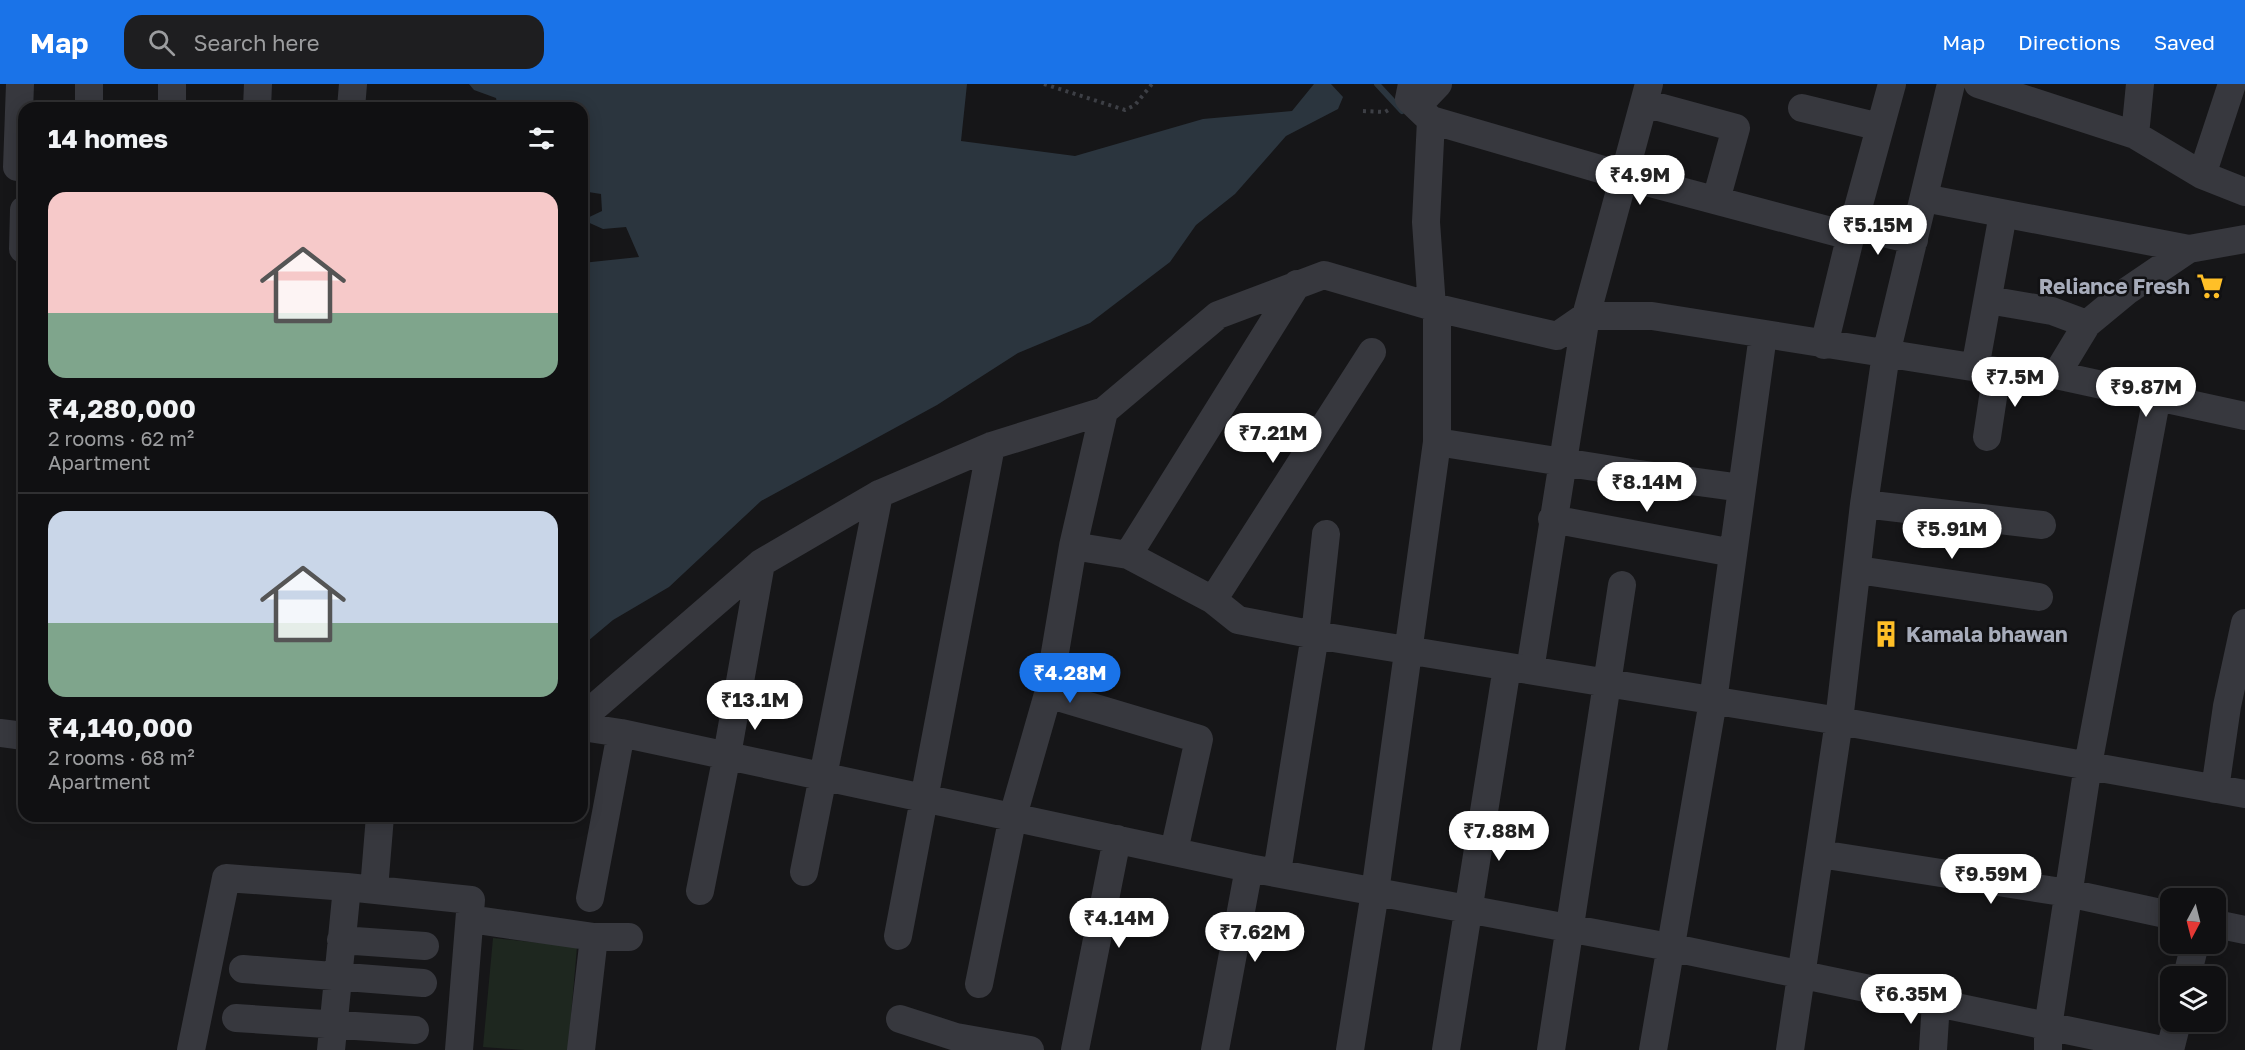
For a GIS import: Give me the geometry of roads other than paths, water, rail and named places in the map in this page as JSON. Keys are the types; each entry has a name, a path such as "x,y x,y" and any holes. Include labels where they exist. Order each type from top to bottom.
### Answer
{"street":[{"path":"19,102 20,84"},
{"path":"89,84 89,102"},
{"path":"172,84 172,102"},
{"path":"257,102 258,84"},
{"path":"352,102 353,84"},
{"path":"1350,1050 1375,892 1437,442 1434,308 1426,222 1420,103 1438,84"},
{"path":"1824,345 1892,84"},
{"path":"1790,1050 1839,722 1864,504 1886,354 1951,84"},
{"path":"1978,84 2135,135 2202,175 2245,192"},
{"path":"2135,135 2140,84"},
{"path":"2202,175 2232,84"},
{"path":"1446,1050 1468,910 1518,668 1552,519 1586,316 1646,93 1736,128 1716,200"},
{"path":"1420,103 1624,176 1852,231 1914,240"},
{"path":"1802,108 1880,127"},
{"path":"14,167 18,112"},
{"path":"1924,198 2189,249 2245,239"},
{"path":"1987,437 1988,300 2003,214"},
{"path":"2056,375 2088,324 2127,291 2189,249"},
{"path":"588,713 762,563 879,494 991,446 1104,411 1218,315 1324,275 1434,308 1557,336 1586,316 1652,316 1986,370 2056,375 2245,416"},
{"path":"1128,555 1297,284"},
{"path":"1988,300 2052,311 2088,324"},
{"path":"1653,1050 1713,701 1763,335"},
{"path":"1213,600 1372,352"},
{"path":"2048,1038 2088,765 2157,396"},
{"path":"979,984 1013,816 1048,694 1073,546 1104,411"},
{"path":"1437,442 1742,488"},
{"path":"898,936 991,446"},
{"path":"804,872 879,494"},
{"path":"1864,504 2042,525"},
{"path":"1552,519 1733,553"},
{"path":"1277,872 1315,635 1326,534"},
{"path":"1073,546 1128,555 1213,600 1238,620 1315,635 1607,682 2088,765 2245,794"},
{"path":"700,891 762,563"},
{"path":"1858,570 2039,597"},
{"path":"1551,1050 1622,585"},
{"path":"2215,789 2227,706 2245,623"},
{"path":"1048,694 1199,739 1174,851"},
{"path":"588,728 727,755 1249,868 1568,927 1935,1002 2048,1038 2162,1050"},
{"path":"0,733 18,735"},
{"path":"590,898 621,733"},
{"path":"332,1037 341,940 360,888 378,822"},
{"path":"1075,1050 1118,839"},
{"path":"1820,854 2068,893 2160,913"},
{"path":"1215,1050 1249,868"},
{"path":"191,1050 226,878 360,888 471,900 459,1050"},
{"path":"470,919 594,937 629,937"},
{"path":"2226,926 2245,930"},
{"path":"581,1050 594,937"},
{"path":"341,940 425,946"},
{"path":"243,969 423,982"},
{"path":"1933,1050 1935,1002"},
{"path":"236,1018 332,1037 416,1030"},
{"path":"900,1019 955,1044 1030,1050"},
{"path":"2170,1050 2174,1032"}],"waterway":[{"path":"1377,84 1402,111"}],"place":[{"name":"Reliance Fresh","path":"2210,286"},
{"name":"Kamala bhawan","path":"1886,634"}]}
